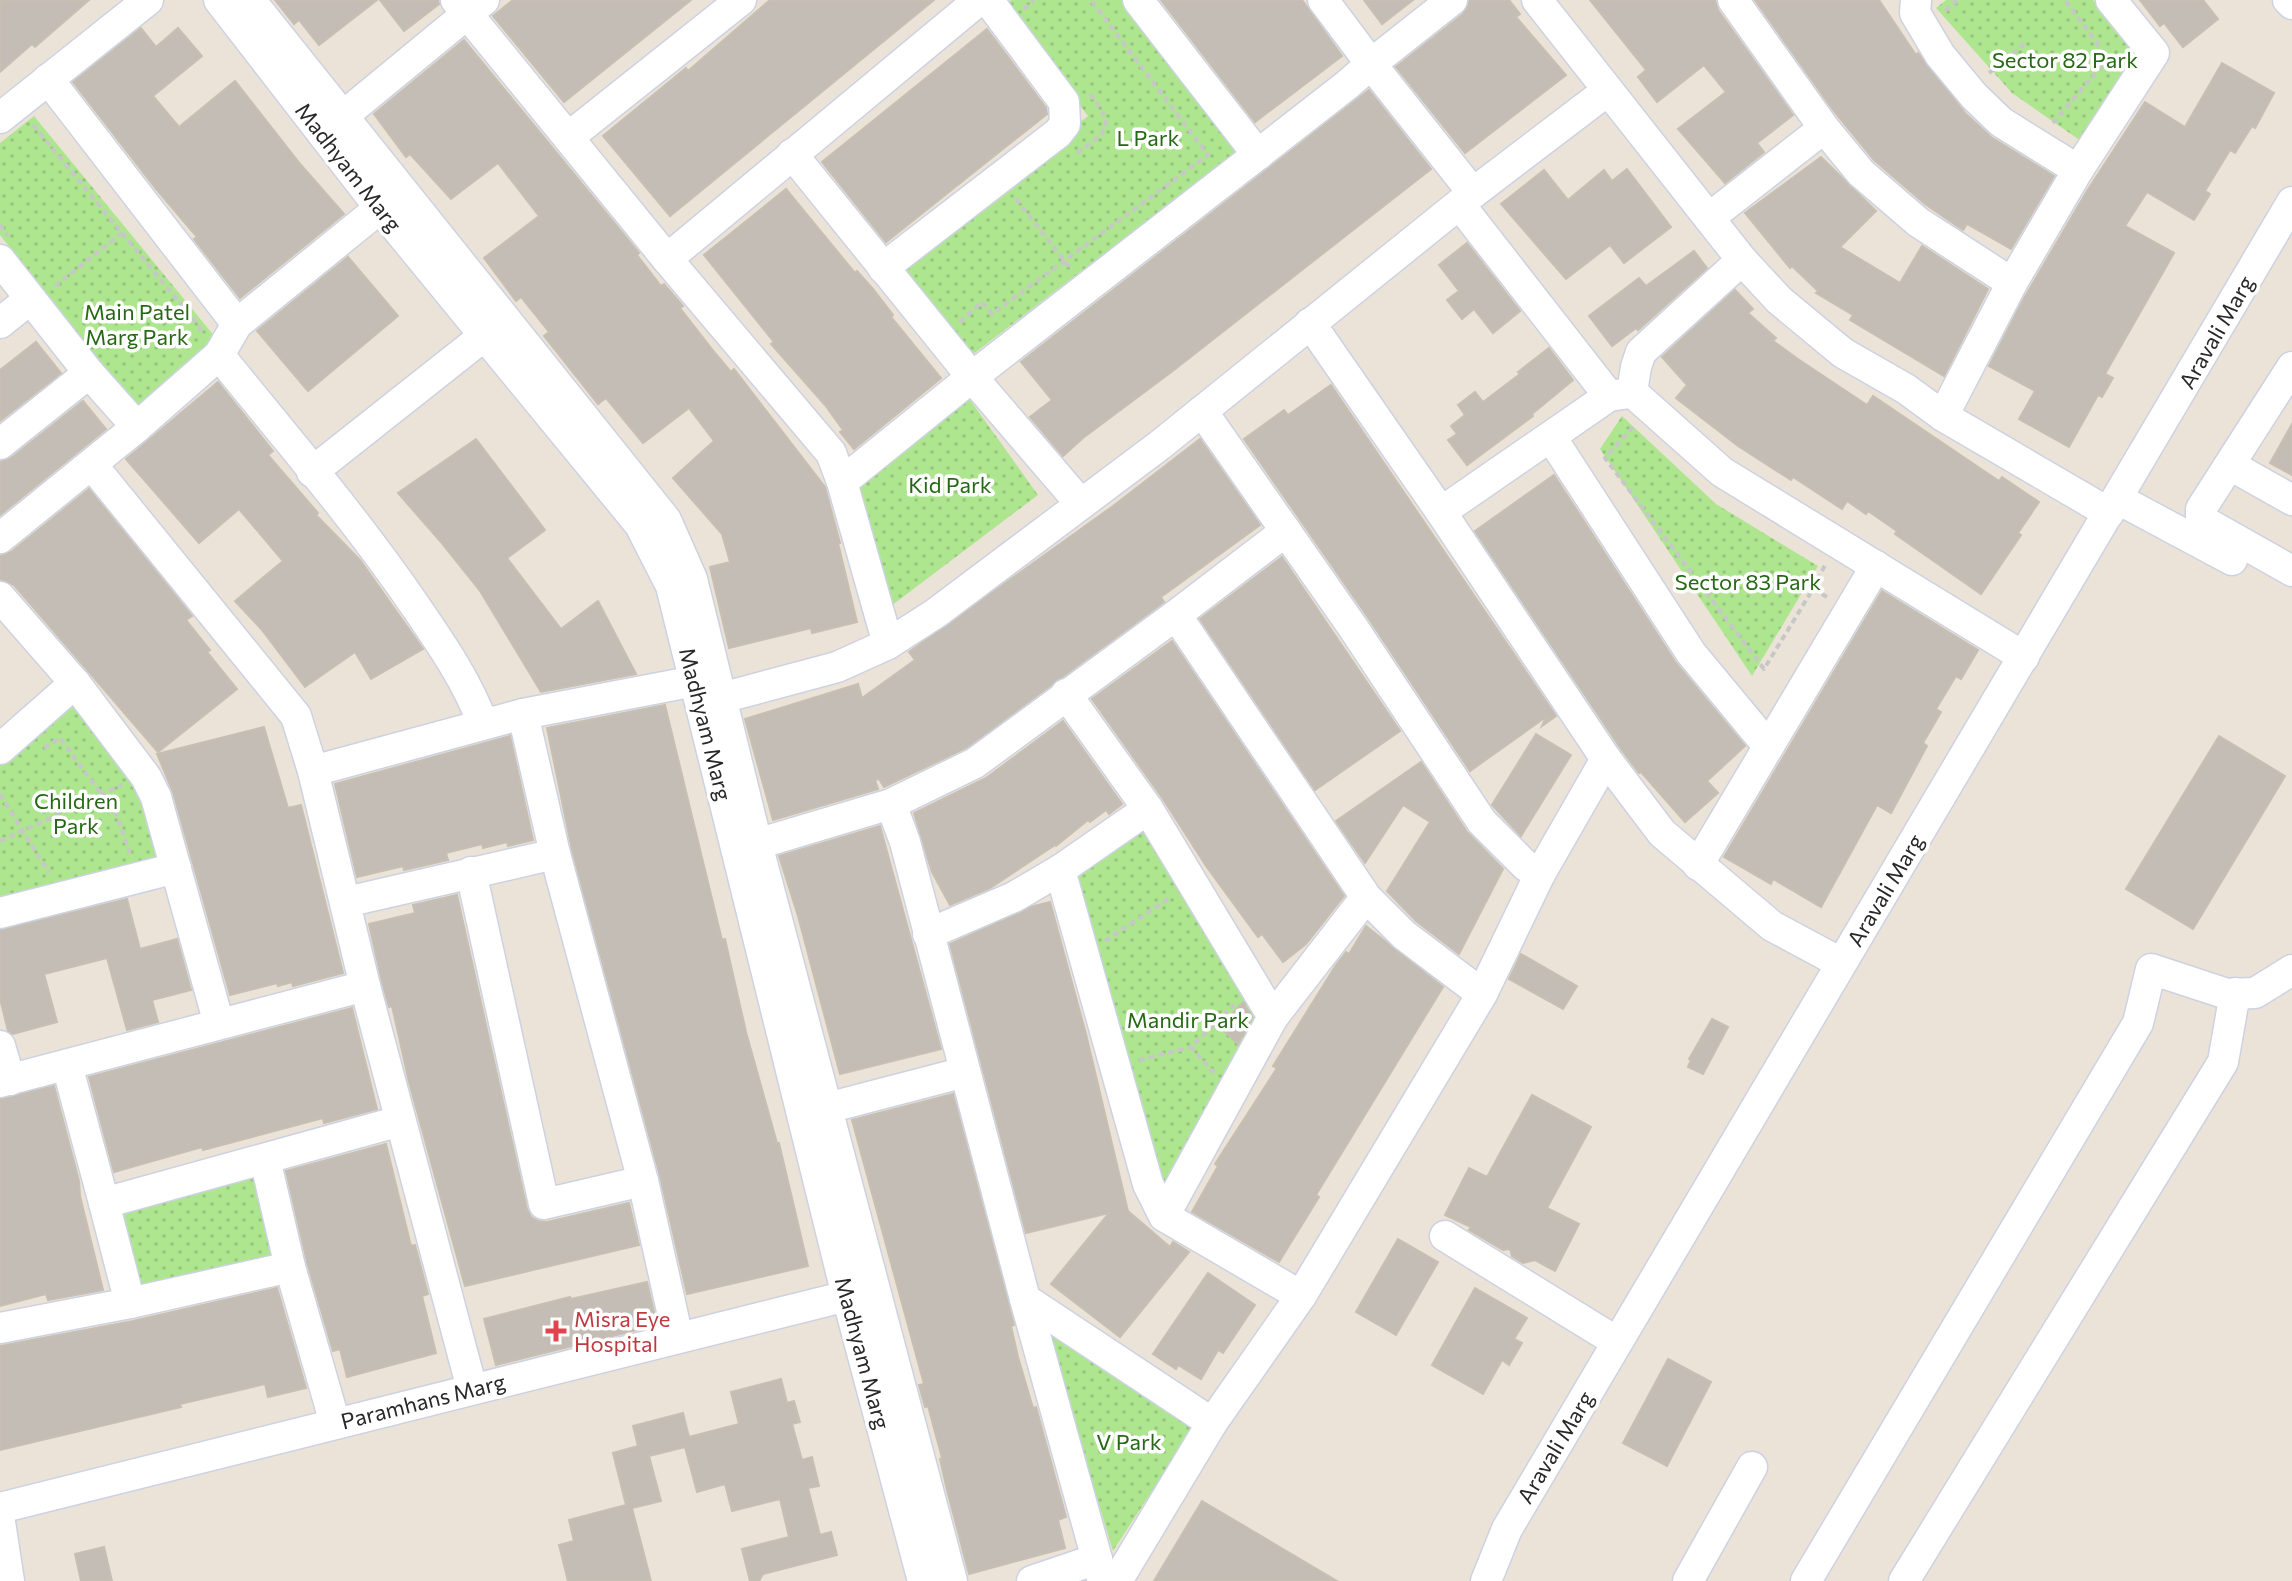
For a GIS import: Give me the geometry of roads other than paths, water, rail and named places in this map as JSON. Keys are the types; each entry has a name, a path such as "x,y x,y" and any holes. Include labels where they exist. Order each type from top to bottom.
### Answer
{"street":[{"path":"12,117 48,79 148,0"},
{"name":"Madhyam Marg","path":"219,0 380,208 640,525 671,586 757,844 952,1581"},
{"name":"Madhyam Marg","path":"250,0 666,520 692,579 706,694 847,1296 923,1581"},
{"path":"570,136 741,0"},
{"path":"667,259 979,0"},
{"path":"883,268 1058,133 1065,124 1064,102 988,0"},
{"path":"1138,0 1258,155"},
{"path":"1323,0 1467,199 1621,394 1722,472 2024,657"},
{"path":"842,482 1452,0"},
{"path":"1537,0 1742,260 1779,300 1843,353 1906,389 1943,416 2114,506 2292,592"},
{"path":"1733,0 1824,128 1861,173 1918,222 2012,283"},
{"path":"1916,0 1915,13 1940,55 1974,96 2001,122 2078,170"},
{"path":"1943,416 2012,283 2078,170 2154,53 2111,0"},
{"path":"343,116 469,4 667,259 831,453 888,644"},
{"path":"48,79 237,324"},
{"path":"313,771 523,714 706,694 837,667 888,644 936,613 1202,411 1607,91"},
{"path":"1709,218 1824,128"},
{"path":"792,154 972,377 1080,503"},
{"name":"Aravali Marg","path":"1486,1581 1507,1529 2292,202"},
{"path":"0,538 137,427 211,345 380,208"},
{"path":"8,253 40,294 89,373 137,427"},
{"path":"1441,512 1551,437 1621,394 1641,352 1742,260"},
{"path":"0,323 40,294"},
{"path":"1310,323 1606,759 1662,833 1772,926 1841,963"},
{"path":"312,472 484,336"},
{"path":"211,345 379,554 445,649 472,695 483,724"},
{"path":"2292,367 2201,509 2201,516 2207,523 2292,571"},
{"path":"0,444 89,373"},
{"path":"1202,411 1482,822 1526,866 1540,874"},
{"path":"1551,437 1691,653 1768,746"},
{"path":"92,465 296,716 313,771 365,986 472,1389"},
{"path":"2230,465 2292,500"},
{"path":"757,844 891,804 975,763 1286,531"},
{"path":"1698,865 1876,566"},
{"path":"0,597 75,683 146,777 156,797 219,1024"},
{"path":"1176,615 1366,897 1404,935 1482,994"},
{"path":"0,749 75,683"},
{"path":"1066,694 1148,809 1273,1017"},
{"path":"523,714 555,854 643,1181 678,1338"},
{"path":"1032,1581 1106,1574 1301,1296 1482,994 1540,874 1606,759"},
{"path":"891,804 905,842 1025,1299 1106,1574"},
{"path":"928,934 1014,897 1060,870 1148,809"},
{"path":"346,902 555,854"},
{"path":"0,913 176,868"},
{"path":"1060,870 1148,1184 1164,1216 1301,1296"},
{"path":"471,872 544,1204 643,1181"},
{"path":"1164,1216 1273,1017 1366,897"},
{"path":"1806,1581 2138,1023 2151,969 2202,987 2235,993 2255,993 2292,970"},
{"path":"0,1046 5,1081 365,986"},
{"path":"1904,1581 2223,1062 2235,993"},
{"path":"67,1065 130,1303"},
{"path":"827,1108 965,1072"},
{"path":"104,1203 400,1121"},
{"path":"265,1159 290,1267 335,1423"},
{"path":"1445,1236 1617,1342"},
{"path":"0,1328 290,1267"},
{"name":"Paramhans Marg","path":"0,1508 847,1296"},
{"path":"1025,1299 1212,1423"},
{"path":"1688,1581 1752,1467"},
{"path":"0,1522 9,1581"}],"place":[{"name":"Misra Eye Hospital","path":"556,1331"}],"park label":[{"name":"Sector 82 Park","path":"2065,59"},
{"name":"L Park","path":"1148,137"},
{"name":"Main Patel Marg Park","path":"137,324"},
{"name":"Kid Park","path":"950,484"},
{"name":"Sector 83 Park","path":"1748,581"},
{"name":"Children Park","path":"76,812"},
{"name":"Mandir Park","path":"1188,1019"},
{"name":"V Park","path":"1129,1441"}]}
